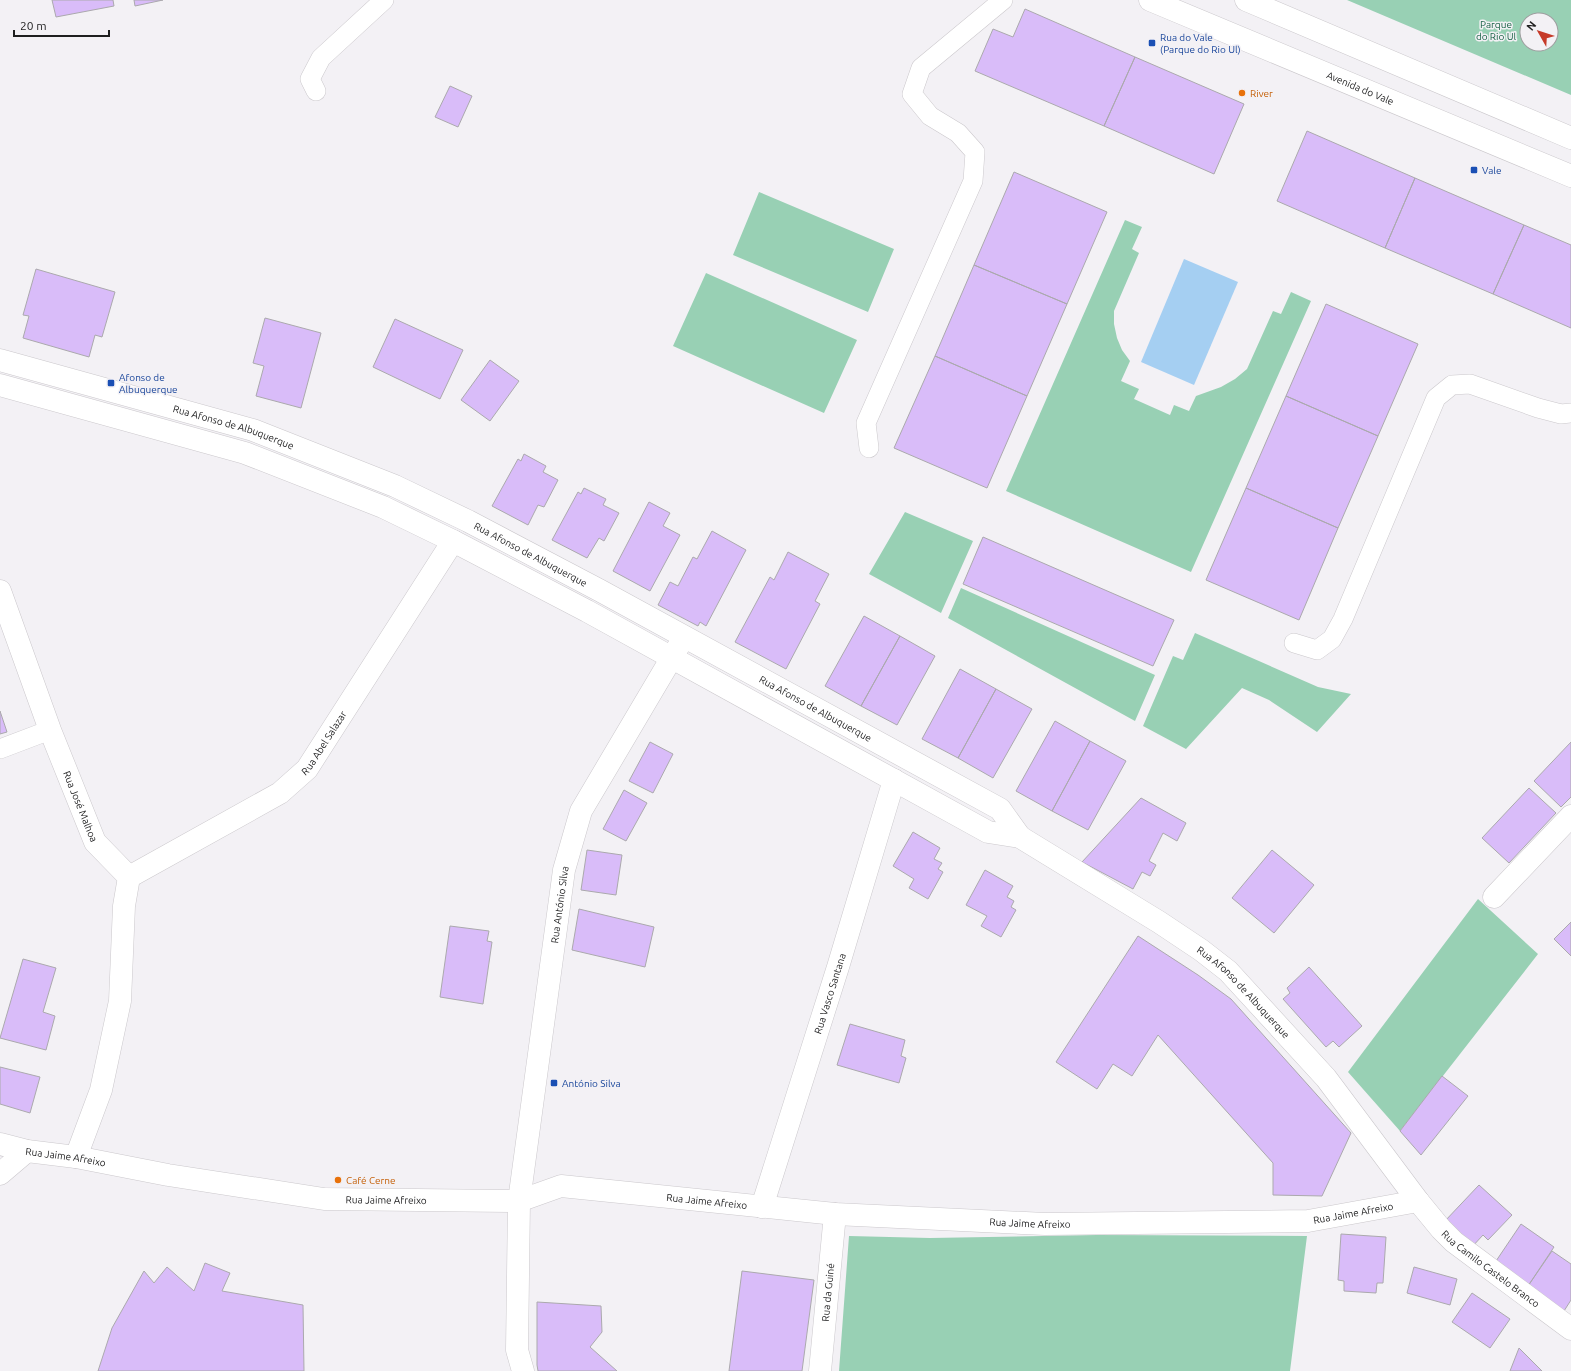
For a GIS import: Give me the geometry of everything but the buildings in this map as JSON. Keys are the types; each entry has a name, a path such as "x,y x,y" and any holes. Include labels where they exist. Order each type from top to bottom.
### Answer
{"street":[{"name":"Avenida do Vale","path":"1150,0 1571,176"},
{"path":"1246,0 1571,138"},
{"name":"Rua Afonso de Albuquerque","path":"0,360 253,430 395,486 468,521 1000,809 1020,836 1159,922 1201,950 1228,971 1306,1054 1326,1078 1418,1201"},
{"name":"Rua Afonso de Albuquerque","path":"0,384 245,453 383,507 454,541 587,611 988,832 1020,836"},
{"name":"Rua Abel Salazar","path":"129,877 280,793 307,769 454,541"},
{"name":"Rua José Malhoa","path":"0,591 50,730 95,842 129,877"},
{"name":"Rua António Silva","path":"523,1371 517,1350 519,1200 564,870 582,811 684,637"},
{"name":"Rua Vasco Santana","path":"762,1207 838,967 894,780"},
{"path":"1494,897 1571,816"},
{"path":"76,1157 101,1090 120,1001 124,906 129,877"},
{"name":"Rua Jaime Afreixo","path":"0,1144 27,1151 76,1157 168,1175 324,1199 519,1200 561,1186 835,1214 1045,1224 1308,1221 1418,1201"},
{"path":"0,1174 27,1151"},
{"name":"Rua Camilo Castelo Branco","path":"1418,1201 1454,1242 1571,1329"},
{"name":"Rua da Guiné","path":"820,1371 835,1214"}],"lane":[{"path":"316,91 310,79 321,58 384,0"},
{"path":"869,448 866,423 973,181 975,152 958,133 930,116 912,94 921,68 1003,0"},
{"path":"1294,643 1317,650 1332,638 1344,619 1436,398 1452,385 1470,384 1538,408 1561,414 1571,412"},
{"path":"0,749 50,730"}],"green space":[{"name":"Parque do Rio Ul","path":"1347,0 1571,0 1571,95"},
{"path":"759,192 894,249 868,312 733,255"},
{"path":"1125,220 1142,227 1132,249 1139,253 1114,311 1114,324 1117,338 1122,350 1130,361 1121,381 1139,389 1134,399 1170,415 1174,405 1189,411 1196,396 1221,387 1235,379 1247,369 1273,311 1281,314 1291,292 1311,301 1191,572 1006,491"},
{"path":"706,273 857,340 824,413 673,346"},
{"path":"905,512 973,541 941,613 869,574"},
{"path":"961,588 1155,675 1135,721 948,618"},
{"path":"1195,633 1318,687 1351,694 1317,732 1269,700 1242,688 1186,749 1143,726 1173,656 1183,660"},
{"path":"1478,899 1538,954 1400,1131 1348,1072"},
{"path":"1097,1235 1307,1236 1290,1371 839,1371 849,1236 930,1238"}],"water":[{"path":"1184,259 1238,282 1194,385 1141,362"}],"place":[{"name":"Rua do Vale (Parque do Rio Ul)","path":"1152,43"},
{"name":"River","path":"1242,93"},
{"name":"Vale","path":"1474,170"},
{"name":"Afonso de Albuquerque","path":"111,383"},
{"name":"António Silva","path":"554,1083"},
{"name":"Café Cerne","path":"338,1180"}]}
